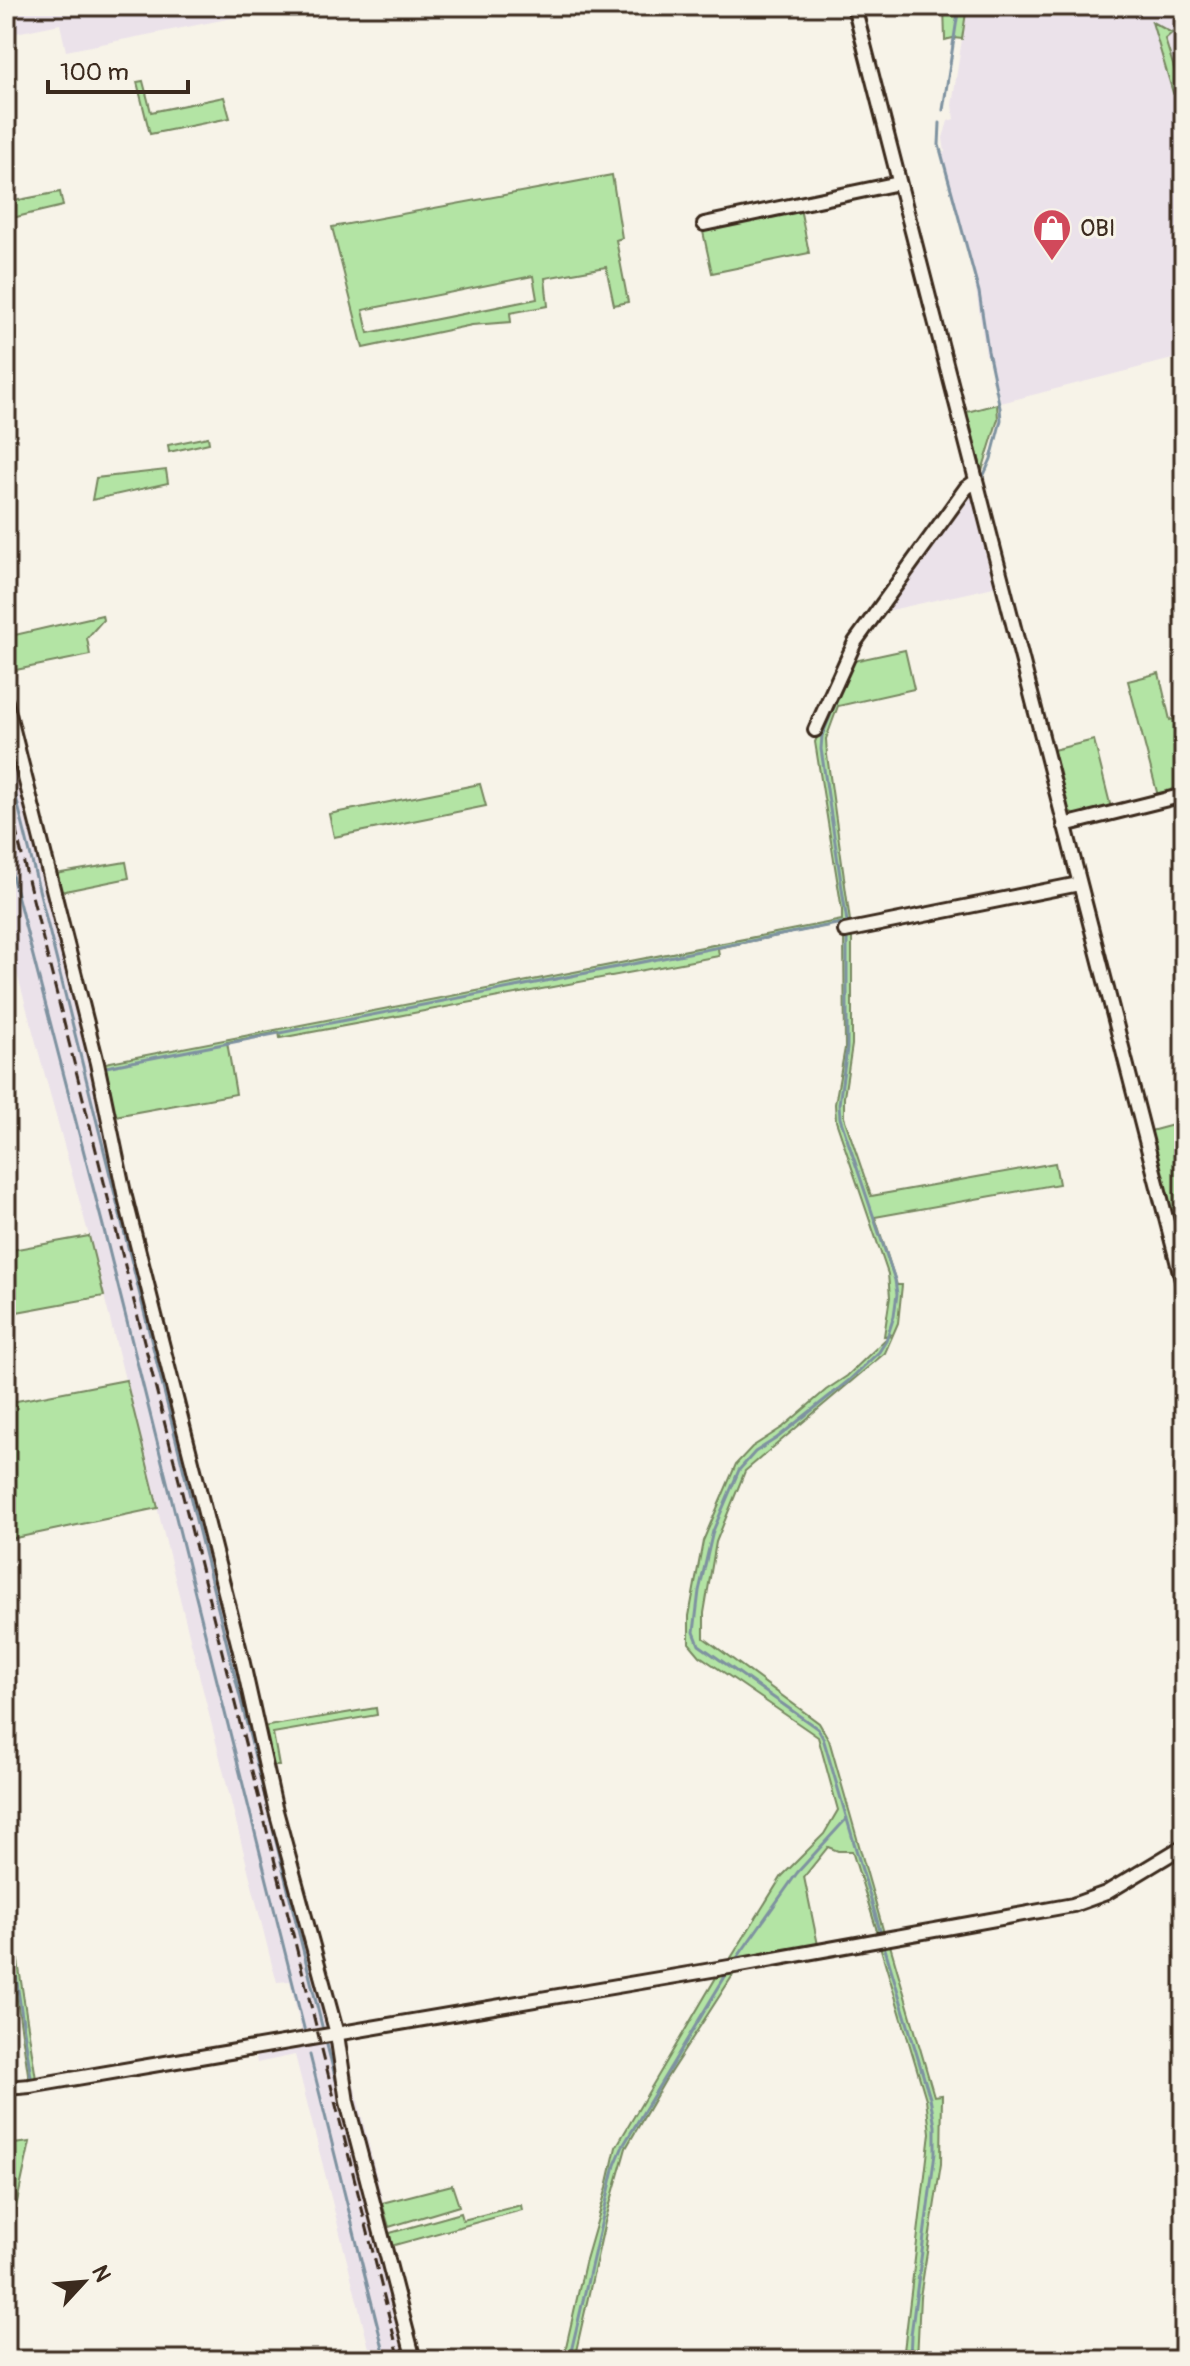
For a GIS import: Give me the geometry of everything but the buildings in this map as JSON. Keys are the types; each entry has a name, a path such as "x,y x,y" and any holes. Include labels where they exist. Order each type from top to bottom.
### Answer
{"street":[{"path":"854,6 1184,1288"},
{"path":"704,224 899,183"},
{"path":"815,730 855,642 966,488 976,481"},
{"path":"6,702 97,1063 128,1208 242,1659 275,1807 337,2034 347,2102 414,2360"},
{"path":"1064,825 1184,795"},
{"path":"845,931 1079,884"},
{"path":"6,2088 735,1966 1073,1905 1106,1893 1184,1846"}],"shaded area":[{"path":"6,6 274,6 272,10 66,51 60,24 6,35"},
{"path":"967,6 1184,6 1184,356 1001,403 989,355 986,355 972,264 942,153 945,152 943,138 948,121 954,119 952,105"},
{"path":"970,491 994,587 882,612"},
{"path":"6,677 105,1063 141,1235 421,2360 372,2360 295,2055 257,2063 253,2043 302,2033 290,1981 277,1982 272,1965 89,1236 6,933"}],"green space":[{"path":"944,6 967,6 962,39 945,40"},
{"path":"1152,22 1172,33 1165,39 1179,84 1173,93"},
{"path":"143,81 151,112 224,97 230,118 150,134 137,82"},
{"path":"612,175 622,238 616,240 628,302 614,305 606,267 545,278 548,306 510,313 511,322 472,325 363,348 332,227","holes":["533,276 537,299 368,333 363,310"]},
{"path":"60,192 63,206 12,218 9,206 14,201"},
{"path":"800,208 809,253 712,273 702,227"},
{"path":"997,404 998,419 982,471 967,412"},
{"path":"208,437 209,443 169,452 168,445"},
{"path":"166,470 168,483 92,500 96,478"},
{"path":"102,615 103,620 87,638 90,655 6,672 6,637"},
{"path":"905,650 914,689 838,706 826,739 850,921 846,923 847,927 843,928 841,923 718,948 719,956 280,1038 279,1032 227,1042 236,1094 115,1116 105,1063 842,920 815,742 849,662"},
{"path":"1159,673 1170,720 1181,717 1184,730 1184,789 1158,796 1128,681"},
{"path":"1094,740 1111,808 1078,817 1069,812 1053,750"},
{"path":"480,784 486,806 334,837 329,814"},
{"path":"126,862 129,878 60,892 55,874"},
{"path":"852,935 852,1045 844,1117 871,1196 1055,1163 1059,1184 875,1217 897,1285 902,1285 898,1323 885,1353 745,1471 716,1542 704,1613 704,1638 819,1723 829,1740 884,1933 878,1934 852,1851 828,1847 804,1877 818,1945 729,1961 782,1876 824,1834 838,1810 818,1737 700,1656 689,1643 689,1616 703,1541 736,1464 752,1447 783,1427 847,1376 890,1335 884,1336 890,1297 888,1274 836,1121 835,1104 845,1048 844,936"},
{"path":"1184,1122 1184,1259 1147,1132"},
{"path":"89,1236 104,1296 6,1314 6,1251"},
{"path":"126,1380 158,1508 6,1540 6,1403"},
{"path":"376,1708 377,1715 273,1733 279,1766 272,1766 262,1727"},
{"path":"6,1883 36,2079 29,2080 6,1928"},
{"path":"890,1945 934,2096 942,2095 941,2164 920,2297 917,2360 906,2360 904,2351 930,2133 926,2099 880,1946"},
{"path":"735,1972 626,2148 605,2222 574,2360 563,2360 616,2147 717,1976"},
{"path":"30,2142 16,2207 6,2220 6,2145"},
{"path":"452,2185 459,2206 389,2227 382,2203"},
{"path":"521,2205 522,2210 391,2246 390,2233 461,2213 463,2220"}],"waterway":[{"path":"943,110 959,6"},
{"path":"940,123 939,145 979,292 1000,408 1001,420 983,477"},
{"path":"883,614 969,495"},
{"path":"857,651 877,623"},
{"path":"847,922 821,749 822,736 854,658"},
{"path":"6,757 322,2026"},
{"path":"6,852 305,2032"},
{"path":"106,1067 847,922"},
{"path":"847,936 847,1049 839,1104 840,1118 895,1280 894,1316 879,1352 847,1382 755,1452 739,1470 713,1531 699,1591 694,1632 699,1645 818,1729 881,1934"},
{"path":"737,1958 797,1873 847,1818"},
{"path":"6,1909 31,2077"},
{"path":"885,1949 930,2098 935,2126 935,2153 910,2360"},
{"path":"569,2360 615,2165 623,2146 726,1975"},
{"path":"327,2045 341,2099"},
{"path":"310,2055 386,2360"},
{"path":"6,2173 14,2147"},
{"path":"394,2308 408,2360"}],"railway":[{"path":"6,792 400,2360"}],"place":[{"name":"OBI","path":"1052,262"}]}
